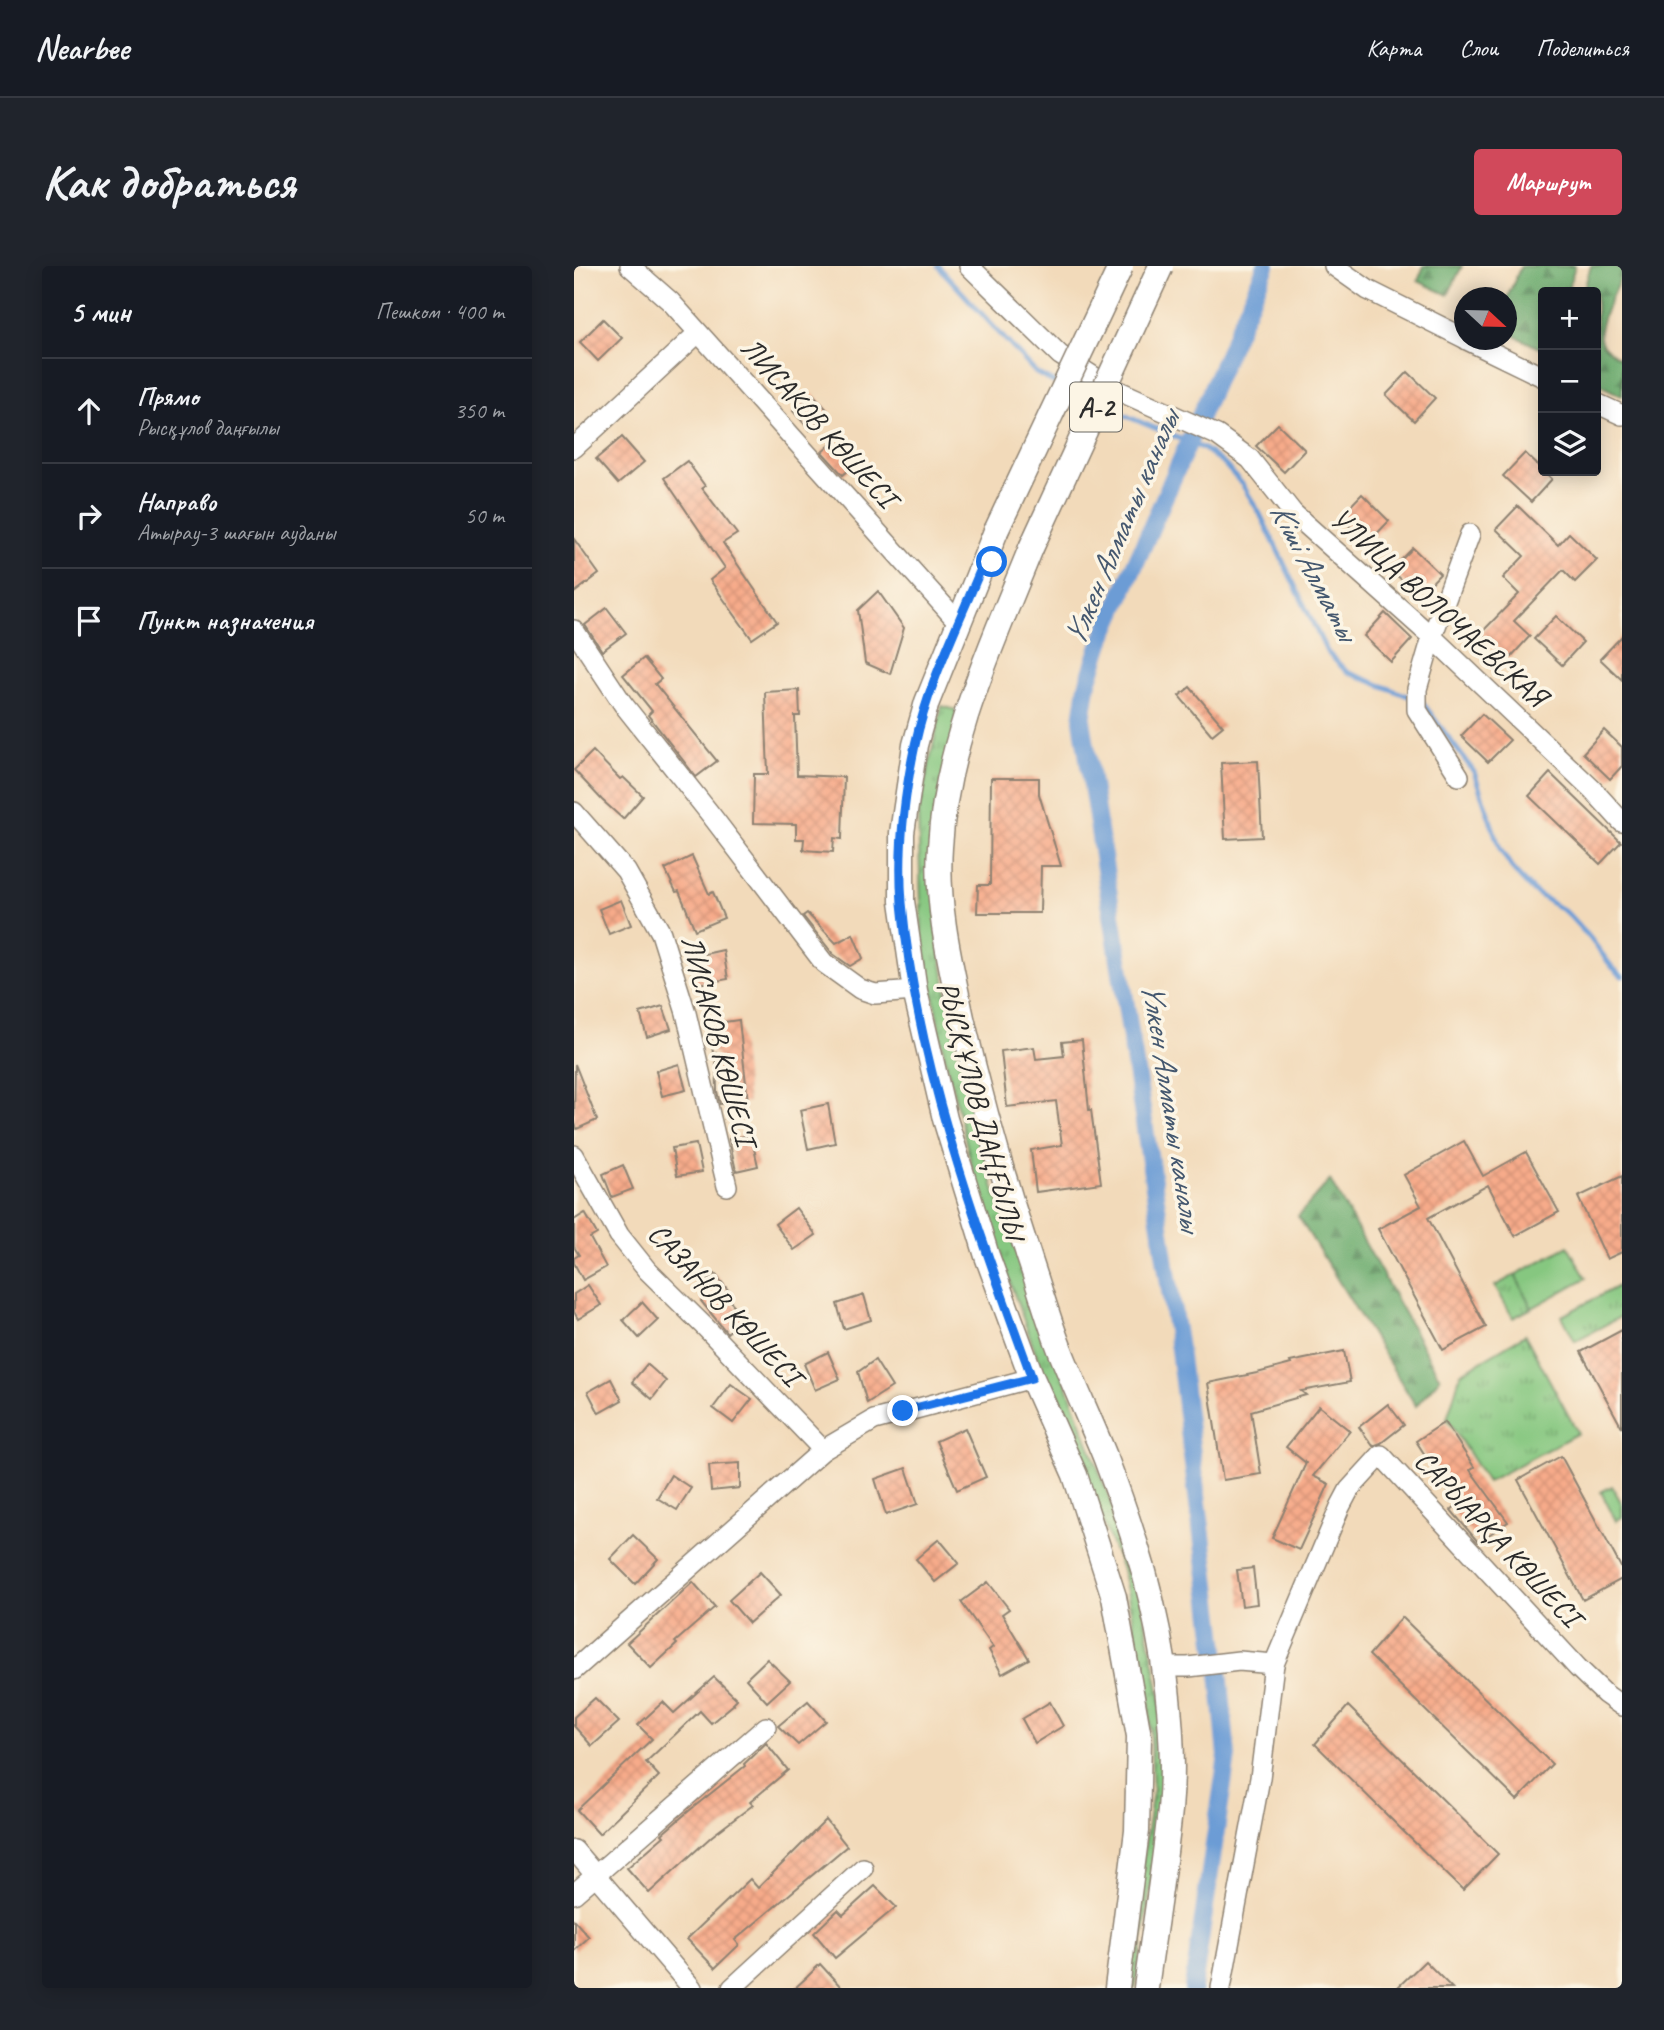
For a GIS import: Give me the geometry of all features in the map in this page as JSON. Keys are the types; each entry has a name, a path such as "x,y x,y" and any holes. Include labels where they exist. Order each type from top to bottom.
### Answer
{"main road":[{"name":"РЫСҚҰЛОВ ДАҢҒЫЛЫ","path":"1117,1988 1137,1831 1139,1736 1114,1597 1074,1475 1032,1378 987,1256 945,1119 915,991 902,901 902,833 915,745 958,623 996,531 1121,266"},
{"name":"РЫСҚҰЛОВ ДАҢҒЫЛЫ","path":"1146,1988 1170,1807 1171,1765 1163,1667 1144,1575 1130,1528 1106,1459 1062,1354 991,1139 976,1082 943,921 939,853 942,813 950,768 963,721 1031,548 1161,266"},
{"path":"980,571 992,562 1006,566 1014,577 1015,589"}],"street":[{"name":"ЛИСАКОВ КӨШЕСІ","path":"630,266 671,302 958,623"},
{"name":"УЛИЦА ВОЛОЧАЕВСКАЯ","path":"969,266 1060,355 1110,387 1217,435 1250,459 1293,513 1432,637 1592,789 1622,822"},
{"path":"1334,266 1368,290 1454,333"},
{"path":"574,447 698,333"},
{"path":"1488,350 1538,375"},
{"path":"1601,405 1622,415"},
{"path":"1459,776 1417,710 1418,689 1432,637 1470,534"},
{"path":"574,630 623,705 824,963 860,989 875,994 915,991"},
{"name":"ЛИСАКОВ КӨШЕСІ","path":"574,811 626,871 661,933 686,1013 727,1186"},
{"name":"САЗАНОВ КӨШЕСІ","path":"574,1155 619,1234 647,1270 823,1450"},
{"path":"574,1670 823,1450 874,1420 1032,1378"},
{"name":"САРЫАРҚА КӨШЕСІ","path":"1274,1664 1340,1507 1349,1490 1381,1455 1578,1668 1622,1706"},
{"path":"1163,1667 1238,1661 1274,1664 1260,1778 1221,1988"},
{"path":"574,1894 766,1727"},
{"path":"574,1850 692,1988"},
{"path":"732,1988 863,1868"}],"green space":[{"path":"1424,266 1462,266 1448,295 1418,281"},
{"path":"1521,266 1575,266 1569,287 1538,287 1538,348 1517,337 1517,287 1512,287"},
{"path":"1591,266 1622,266 1622,274 1601,325 1601,287 1585,287"},
{"path":"1601,342 1622,360 1622,396 1601,386"},
{"path":"942,706 956,710 936,928 957,1053 996,1196 1135,1567 1160,1696 1165,1794 1135,1988 1123,1988 1153,1791 1149,1697 1123,1572 1038,1359 981,1203 945,1057 922,935 918,814"},
{"path":"1330,1180 1440,1378 1416,1406 1298,1216"},
{"path":"1568,1246 1586,1278 1532,1308 1515,1275"},
{"path":"1515,1275 1532,1308 1513,1318 1495,1286"},
{"path":"1622,1284 1622,1316 1575,1341 1562,1316"},
{"path":"1525,1335 1578,1433 1487,1482 1447,1419 1461,1373"},
{"path":"1612,1486 1622,1504 1622,1517 1616,1521 1601,1492"}],"building":[{"path":"603,319 622,338 598,361 580,342"},
{"path":"1408,372 1435,398 1414,421 1386,395"},
{"path":"813,394 830,413 810,430 793,411"},
{"path":"1278,424 1305,450 1284,472 1256,446"},
{"path":"622,437 644,462 618,484 596,459"},
{"path":"835,441 856,464 843,475 822,452"},
{"path":"1525,453 1538,466 1538,476 1549,476 1552,479 1531,502 1503,476"},
{"path":"687,461 705,486 702,488 737,534 723,543 777,622 752,639 710,580 725,568 664,478"},
{"path":"1362,494 1389,521 1368,543 1340,517"},
{"path":"1518,506 1558,545 1569,533 1597,560 1575,582 1563,570 1514,621 1530,636 1509,659 1481,633 1519,594 1503,578 1524,556 1496,529"},
{"path":"574,539 599,574 574,593"},
{"path":"1413,548 1440,574 1419,596 1391,570"},
{"path":"878,591 904,628 890,674 865,663 858,610"},
{"path":"607,608 626,633 602,651 585,625"},
{"path":"1385,613 1412,639 1391,662 1364,636"},
{"path":"1556,616 1583,642 1562,665 1534,639"},
{"path":"1622,636 1622,680 1600,659"},
{"path":"644,658 661,679 655,684 717,761 696,777 648,715 652,711 623,675"},
{"path":"1190,687 1223,726 1212,735 1179,696"},
{"path":"799,690 800,716 795,716 797,775 844,777 842,839 834,838 833,852 803,850 804,839 796,839 796,824 753,823 754,774 768,774 765,692"},
{"path":"1482,714 1510,740 1488,762 1461,736"},
{"path":"1604,730 1622,747 1622,766 1610,779 1583,753"},
{"path":"593,751 620,779 623,777 643,796 623,819 574,770"},
{"path":"1258,761 1262,837 1225,839 1221,763"},
{"path":"1550,773 1621,842 1600,864 1529,796"},
{"path":"991,778 1039,778 1039,794 1061,866 1041,866 1040,913 977,913 978,885 990,885"},
{"path":"692,856 709,894 713,892 724,918 695,930 679,891 676,892 665,869"},
{"path":"621,900 631,925 609,934 599,909"},
{"path":"807,913 836,943 853,934 863,958 850,966 833,954 803,916"},
{"path":"723,950 728,979 694,985 691,957"},
{"path":"663,1006 671,1029 647,1037 640,1013"},
{"path":"739,1020 748,1102 720,1104 716,1053 713,1053 710,1024"},
{"path":"1082,1040 1089,1110 1101,1183 1036,1192 1031,1150 1062,1145 1056,1101 1007,1107 1001,1051 1034,1047 1036,1059 1064,1056 1062,1042"},
{"path":"575,1064 597,1120 577,1129 574,1121"},
{"path":"679,1064 686,1090 662,1096 656,1071"},
{"path":"828,1104 835,1143 808,1149 800,1110"},
{"path":"751,1135 758,1166 736,1171 729,1139"},
{"path":"1464,1141 1483,1176 1526,1152 1559,1212 1515,1236 1488,1185 1428,1218 1486,1327 1443,1350 1378,1229 1421,1206 1404,1175"},
{"path":"696,1144 702,1172 677,1176 672,1148"},
{"path":"623,1165 633,1189 612,1197 603,1174"},
{"path":"1622,1176 1622,1252 1607,1259 1578,1197"},
{"path":"796,1208 816,1235 794,1250 775,1224"},
{"path":"585,1213 597,1234 590,1238 606,1267 583,1280 574,1263 574,1258 579,1255 574,1247 574,1220"},
{"path":"715,1274 728,1290 724,1294 745,1318 727,1333 701,1301 706,1296 697,1288"},
{"path":"588,1285 601,1305 578,1319 574,1312 574,1294"},
{"path":"864,1295 871,1320 844,1329 837,1304"},
{"path":"642,1302 658,1320 639,1338 623,1320"},
{"path":"1622,1330 1622,1428 1581,1352"},
{"path":"1344,1351 1350,1382 1301,1391 1306,1395 1251,1411 1261,1474 1223,1480 1208,1383"},
{"path":"828,1352 840,1379 815,1390 804,1364"},
{"path":"875,1360 892,1387 867,1403 858,1372"},
{"path":"647,1364 666,1381 652,1399 632,1382"},
{"path":"611,1379 622,1400 599,1413 588,1392"},
{"path":"731,1384 752,1399 733,1423 713,1408"},
{"path":"1388,1404 1404,1425 1373,1446 1359,1427"},
{"path":"1319,1406 1350,1431 1313,1476 1329,1484 1299,1550 1272,1538 1306,1463 1286,1447"},
{"path":"1445,1422 1474,1467 1470,1470 1508,1522 1478,1542 1451,1510 1457,1505 1416,1441"},
{"path":"965,1428 986,1477 957,1490 936,1441"},
{"path":"1561,1456 1622,1569 1622,1579 1583,1600 1518,1480"},
{"path":"740,1463 740,1488 711,1491 709,1465"},
{"path":"906,1468 918,1504 886,1515 875,1479"},
{"path":"671,1475 691,1488 677,1510 657,1498"},
{"path":"633,1535 658,1559 635,1584 610,1559"},
{"path":"939,1539 959,1563 935,1582 916,1559"},
{"path":"1253,1568 1257,1604 1242,1606 1237,1570"},
{"path":"760,1572 781,1595 749,1623 729,1600"},
{"path":"693,1582 715,1607 675,1642 677,1644 651,1668 627,1643"},
{"path":"988,1582 1009,1609 1002,1614 1029,1659 1002,1674 989,1650 993,1647 961,1602"},
{"path":"1402,1617 1552,1764 1517,1800 1369,1655"},
{"path":"767,1659 790,1681 767,1702 746,1679"},
{"path":"714,1677 737,1699 734,1704 711,1723 700,1711 646,1762 659,1776 599,1834 577,1810 652,1739 638,1725 663,1702 674,1713"},
{"path":"595,1698 619,1722 592,1746 574,1726 574,1717"},
{"path":"808,1701 826,1721 798,1745 778,1726"},
{"path":"1050,1702 1063,1726 1035,1743 1022,1719"},
{"path":"1348,1706 1498,1854 1463,1890 1315,1744"},
{"path":"766,1743 788,1770 750,1802 753,1805 712,1836 649,1893 627,1868 664,1836 662,1834 745,1766"},
{"path":"826,1820 847,1846 735,1940 739,1945 715,1968 687,1939 750,1879 758,1888"},
{"path":"875,1886 896,1907 835,1958 814,1933 838,1910 843,1915"},
{"path":"574,1920 589,1937 574,1951"},
{"path":"1425,1961 1452,1988 1397,1988"},
{"path":"820,1964 842,1988 795,1988 807,1977"}],"waterway":[{"name":"Кіші Алматы","path":"938,266 1036,373 1057,384"},
{"name":"Үлкен Алматы каналы","path":"1193,1988 1227,1756 1179,1349 1082,720 1087,686 1101,642 1266,266"},
{"name":"Кіші Алматы","path":"1068,390 1091,400"},
{"name":"Кіші Алматы","path":"1103,406 1204,449 1225,465 1242,484 1259,512 1327,652 1347,672 1413,698"},
{"name":"Кіші Алматы","path":"1422,702 1474,772 1500,849 1514,871 1533,891 1567,913 1622,976"}],"route":[{"path":"903,1411 1032,1378 987,1256 945,1119 915,991 902,901 902,833 915,745 958,623 980,571 992,562"}]}
